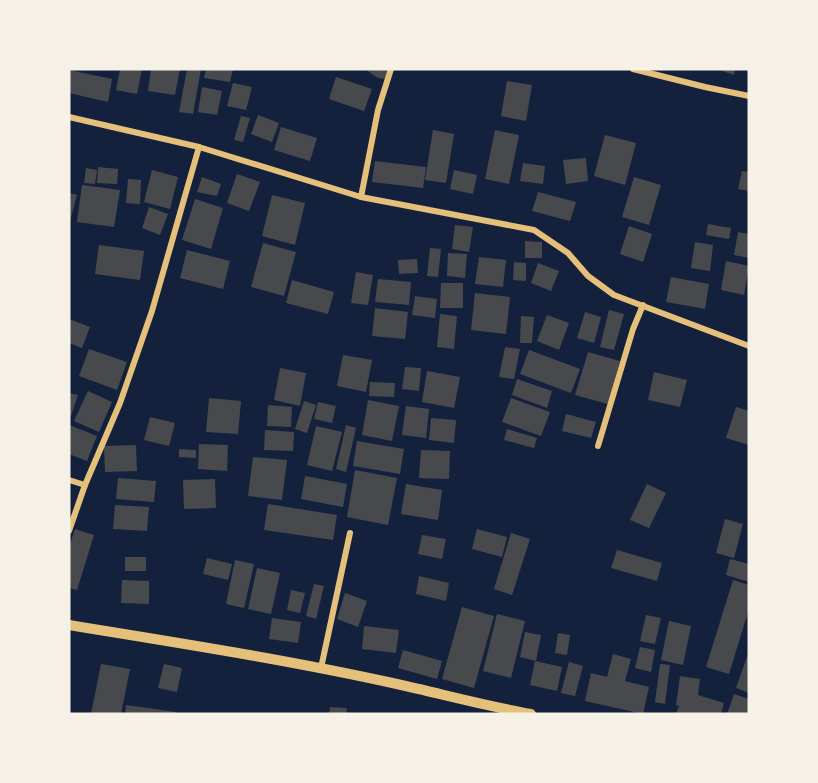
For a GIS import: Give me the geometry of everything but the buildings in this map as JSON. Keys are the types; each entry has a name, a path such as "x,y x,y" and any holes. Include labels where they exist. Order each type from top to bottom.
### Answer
{"street":[{"path":"361,197 378,110 391,69"},
{"path":"633,69 749,96"},
{"path":"69,117 199,147 361,197 534,230 568,253 588,276 614,295 749,346"},
{"path":"69,531 85,485 120,403 152,311 199,147"},
{"path":"598,446 633,329 643,305"},
{"path":"69,480 85,485"},
{"path":"321,668 350,533"},
{"path":"69,625 321,668 531,714"}]}
